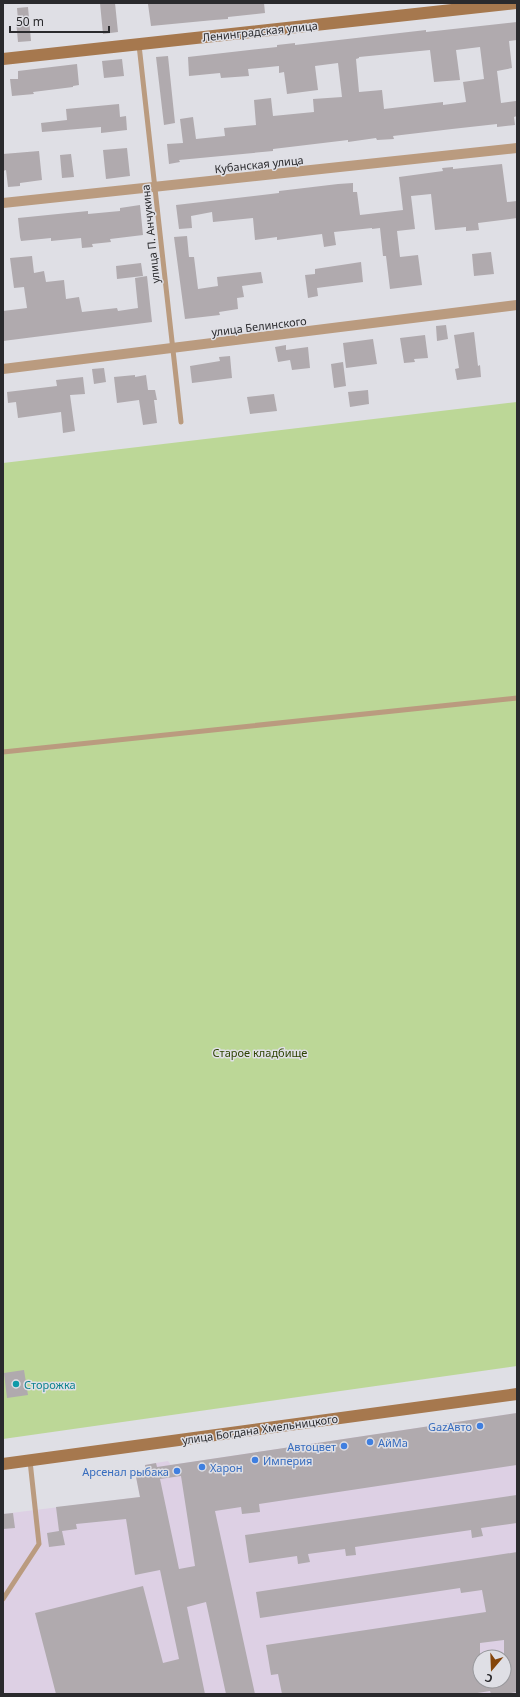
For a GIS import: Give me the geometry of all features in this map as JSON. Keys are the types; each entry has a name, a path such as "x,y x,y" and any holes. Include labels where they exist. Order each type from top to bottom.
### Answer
{"main road":[{"name":"Ленинградская улица","path":"3,59 516,3"},
{"name":"улица Богдана Хмельницкого","path":"3,1464 517,1394"}],"street":[{"name":"Кубанская улица","path":"3,203 517,148"},
{"name":"улица Белинского","path":"3,369 517,306"}],"lane":[{"name":"улица П. Анчукина","path":"139,44 181,422"},
{"path":"3,752 517,698"},
{"path":"3,1599 39,1544 30,1461"}],"shaded area":[{"path":"517,1413 517,1694 3,1694 3,1514 140,1497 136,1477 147,1475 145,1465 168,1461 171,1465"}],"green space":[{"name":"Старое кладбище","path":"517,402 517,1366 3,1439 3,463"}],"building":[{"path":"100,3 115,3 118,32 103,34"},
{"path":"264,3 265,13 228,17 228,19 151,26 148,4"},
{"path":"28,7 31,41 18,42 16,20 18,20 17,8"},
{"path":"517,22 517,40 509,41 512,68 497,71 501,103 516,101 517,116 514,117 515,125 497,127 497,124 452,129 393,136 394,139 377,140 376,138 348,142 348,140 273,149 273,151 179,160 180,162 169,164 167,144 183,143 180,119 193,117 196,139 225,136 224,128 256,125 254,100 271,98 273,116 314,112 313,99 342,97 338,63 315,66 318,90 287,94 284,72 279,73 279,66 248,69 249,76 221,78 220,73 189,76 188,57 277,47 277,45 295,43 295,45 426,30 426,32","holes":["480,47 484,79 463,82 466,102 443,105 443,102 384,109 382,90 359,92 356,59 359,57 430,50 434,82 460,80 456,50"]},
{"path":"168,56 175,123 164,125 156,57"},
{"path":"122,59 124,76 104,78 102,61"},
{"path":"77,64 79,85 33,92 34,94 12,96 10,79 18,79 18,71"},
{"path":"119,104 120,117 126,116 127,130 101,133 101,127 42,132 41,123 67,120 66,109"},
{"path":"127,148 130,176 106,179 103,150"},
{"path":"39,151 42,180 20,183 20,186 8,187 6,170 3,171 3,154"},
{"path":"71,154 74,177 62,178 60,155"},
{"path":"502,164 507,202 517,201 517,218 478,223 479,230 466,231 466,227 435,230 431,194 411,196 415,229 397,231 400,257 418,255 422,285 390,289 386,256 383,256 380,228 334,232 336,245 324,247 322,234 277,240 277,237 255,240 253,218 213,222 212,212 191,216 192,228 179,229 176,205 279,193 279,191 338,184 353,183 353,192 357,192 360,215 403,210 399,177 443,171 442,168 453,167 453,169"},
{"path":"140,205 143,235 110,239 111,242 92,244 93,247 82,248 81,238 51,241 51,238 21,241 18,218 88,211 88,214 120,211 120,208"},
{"path":"187,236 189,257 194,257 198,289 218,286 217,277 261,272 263,283 242,286 244,297 237,298 238,309 219,312 220,315 185,319 174,237"},
{"path":"491,252 494,274 474,276 472,254"},
{"path":"32,256 34,273 44,271 46,282 64,280 66,299 79,297 82,312 117,308 118,311 138,308 135,278 147,276 152,322 3,341 3,311 27,308 24,287 14,288 10,258"},
{"path":"361,262 363,282 317,288 318,296 308,298 305,275 315,274 315,269"},
{"path":"141,263 143,276 117,279 116,266"},
{"path":"446,325 448,339 437,341 436,326"},
{"path":"474,332 478,366 480,365 481,377 457,380 455,369 459,368 454,335"},
{"path":"425,335 428,358 414,359 415,362 404,363 400,338"},
{"path":"373,339 377,364 346,368 343,343"},
{"path":"286,345 286,350 308,347 310,368 292,370 290,360 278,362 275,347"},
{"path":"230,356 232,378 192,383 190,366 220,361 219,357"},
{"path":"343,362 346,386 334,388 331,364"},
{"path":"104,368 106,382 94,384 92,369"},
{"path":"135,375 135,377 146,375 148,390 155,390 157,400 154,400 157,423 143,425 139,400 117,403 114,377"},
{"path":"83,377 85,394 70,395 75,431 63,433 61,412 18,418 16,402 8,403 7,392 57,386 56,380"},
{"path":"368,390 369,404 350,407 348,392"},
{"path":"274,394 277,411 250,414 247,397"},
{"name":"Сторожка","path":"24,1370 28,1395 7,1398 4,1373"},
{"path":"517,1413 517,1465 259,1504 260,1512 242,1514 241,1507 215,1511 255,1694 226,1694 206,1602 187,1607 205,1694 56,1694 35,1613 143,1586 163,1663 179,1659 160,1570 135,1575 126,1519 76,1524 77,1529 62,1531 65,1545 49,1547 47,1533 59,1531 56,1507 140,1497 136,1477 147,1475 145,1465 156,1463 157,1467","holes":["181,1476 195,1566 179,1569 160,1479"]},
{"path":"517,1495 517,1523 481,1528 483,1536 472,1538 471,1530 355,1547 356,1555 346,1556 345,1549 308,1554 310,1562 298,1564 297,1556 249,1563 245,1535"},
{"path":"13,1513 15,1528 3,1529 3,1514"},
{"path":"517,1552 517,1692 505,1694 491,1694 490,1691 471,1694 282,1694 278,1674 271,1675 266,1645 486,1612 482,1590 461,1593 460,1588 260,1618 256,1592"}],"place":[{"name":"Сторожка","path":"16,1384"},
{"name":"GazАвто","path":"480,1426"},
{"name":"АйМа","path":"370,1442"},
{"name":"Автоцвет","path":"344,1446"},
{"name":"Империя","path":"255,1460"},
{"name":"Харон","path":"202,1467"},
{"name":"Арсенал рыбака","path":"177,1471"}]}
